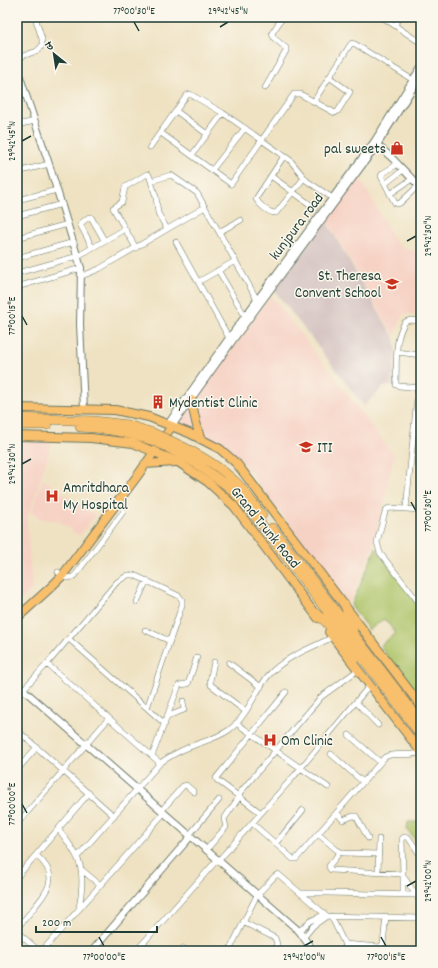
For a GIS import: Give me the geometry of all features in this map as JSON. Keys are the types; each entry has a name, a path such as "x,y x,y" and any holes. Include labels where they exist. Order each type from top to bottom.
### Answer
{"highway":[{"path":"17,418 94,421 128,425 169,444 195,452 221,470 239,485 421,722"},
{"path":"17,425 102,428 152,436"},
{"path":"169,444 229,487 252,512 421,735"},
{"path":"345,605 358,640"},
{"path":"315,613 326,622 355,657 370,668"}],"main road":[{"path":"189,399 200,439"},
{"name":"Grand Trunk Road","path":"17,408 115,410 149,417 170,425 220,449 237,464 421,706"},
{"path":"17,618 51,588 170,425"},
{"name":"Grand Trunk Road","path":"17,436 91,438 133,443 178,462 208,482 234,506 421,752"},
{"path":"17,612 60,574 120,499 145,464 152,451"},
{"path":"145,464 178,462"}],"street":[{"path":"17,58 37,51 42,46 42,40 34,17"},
{"path":"265,88 286,51 285,46 273,36 272,33 283,17"},
{"path":"382,17 421,43"},
{"path":"395,25 400,17"},
{"path":"314,101 350,45 353,43 413,80"},
{"name":"kunjpura road","path":"376,143 421,67"},
{"path":"17,68 62,204 81,268 80,324 84,410"},
{"name":"kunjpura road","path":"170,425 222,351 376,143 421,75"},
{"path":"161,133 230,183 233,183 294,94 300,94 337,112 350,94 349,90 329,77"},
{"path":"17,90 24,88"},
{"path":"150,147 189,94 223,113 284,156 295,165 307,182 335,200"},
{"path":"176,111 207,134"},
{"path":"192,155 223,113"},
{"path":"17,125 35,121"},
{"path":"212,170 245,128"},
{"path":"376,143 398,164 420,187 398,204 395,203 390,194 382,175 398,164"},
{"path":"284,156 257,197 257,201 270,212 276,213 304,178"},
{"path":"17,172 49,164"},
{"path":"385,184 403,170"},
{"path":"136,248 113,208 122,202 127,185 148,174 156,197 158,213 167,230"},
{"path":"151,181 168,175 173,176 193,190 205,207 258,302"},
{"path":"271,176 315,208"},
{"path":"390,194 412,179"},
{"path":"17,200 57,190"},
{"path":"17,216 62,204"},
{"path":"82,276 99,269 205,207"},
{"path":"92,247 80,224 90,217 104,240"},
{"path":"219,232 241,220"},
{"path":"17,238 68,224"},
{"path":"17,273 78,256 125,229"},
{"path":"17,258 74,242"},
{"path":"176,242 229,338"},
{"path":"198,282 235,261"},
{"path":"17,288 81,268"},
{"path":"218,270 245,316"},
{"name":"kunjpura road","path":"222,351 229,338 245,316 258,302"},
{"path":"406,509 420,388 396,385 397,352 401,327 404,322 410,320 421,322"},
{"path":"397,352 421,355"},
{"path":"421,510 387,509 377,542 378,548 383,556 421,605"},
{"path":"17,696 122,578 128,575 134,575 179,596 182,600 182,605 147,708"},
{"path":"137,602 147,580"},
{"path":"145,630 170,641"},
{"path":"78,856 138,790 160,763 172,755 220,735 236,723 274,669 333,636"},
{"path":"69,639 165,724"},
{"path":"152,756 179,685 188,684 197,658"},
{"path":"214,662 210,681 211,685 245,711"},
{"path":"229,663 261,687"},
{"path":"47,664 160,763"},
{"path":"207,849 226,827 223,820 239,795 276,750 321,697 358,670"},
{"path":"17,684 207,849 257,896 299,931 313,951"},
{"path":"136,951 261,813 370,685"},
{"path":"261,813 216,778 286,692"},
{"path":"168,716 184,710 183,701"},
{"path":"356,702 378,725"},
{"path":"17,824 109,718"},
{"path":"236,723 328,787"},
{"path":"17,730 114,816"},
{"path":"349,735 380,762"},
{"path":"17,770 37,747"},
{"path":"252,823 293,859 296,859 380,762 388,755 413,756 421,752"},
{"path":"331,754 363,782"},
{"path":"42,951 100,885 183,786 186,785 194,792"},
{"path":"17,877 19,870 36,855 89,793"},
{"path":"96,950 219,800"},
{"path":"276,843 303,810"},
{"path":"337,813 343,820 356,816 368,838"},
{"path":"58,829 78,856 82,870 83,886 79,909"},
{"path":"318,834 340,852 347,854 379,854"},
{"path":"403,895 402,839 404,837 408,838 421,856"},
{"path":"378,872 379,839"},
{"path":"340,852 329,866 329,869 403,875 421,902"},
{"path":"17,928 46,893 50,883 49,872 43,861 36,855"},
{"path":"82,870 100,885"},
{"path":"229,951 257,896 278,874 329,916 348,951"},
{"path":"301,894 417,895"},
{"path":"299,931 329,916 386,916 421,918"},
{"path":"344,944 382,946 384,944 386,916"},
{"path":"243,922 275,938 276,944 274,951"},
{"path":"304,937 307,928"},
{"path":"17,932 39,951"},
{"path":"183,948 188,951"}],"shaded area":[{"name":"St. Theresa Convent School","path":"360,178 398,245 421,254 421,316 404,313 394,336 327,221"},
{"path":"326,221 395,340 396,350 392,386 383,387 364,406 274,290"},
{"name":"ITI","path":"271,295 394,455 374,544 349,604 238,456 213,439 179,424"},
{"path":"17,442 52,443 27,520 32,589 17,603"},
{"name":"Amritdhara My Hospital","path":"43,479 95,516 79,536 60,522 40,518 31,513"}],"green space":[{"path":"376,548 421,608 421,700 381,648 382,644 396,633 384,619 369,630 351,606"},
{"path":"408,822 421,822 421,848 407,829"}],"place":[{"name":"pal sweets","path":"397,148"},
{"name":"St. Theresa Convent School","path":"392,284"},
{"name":"Mydentist Clinic","path":"158,402"},
{"name":"ITI","path":"306,447"},
{"name":"Amritdhara My Hospital","path":"52,496"},
{"name":"Om Clinic","path":"270,740"}]}
